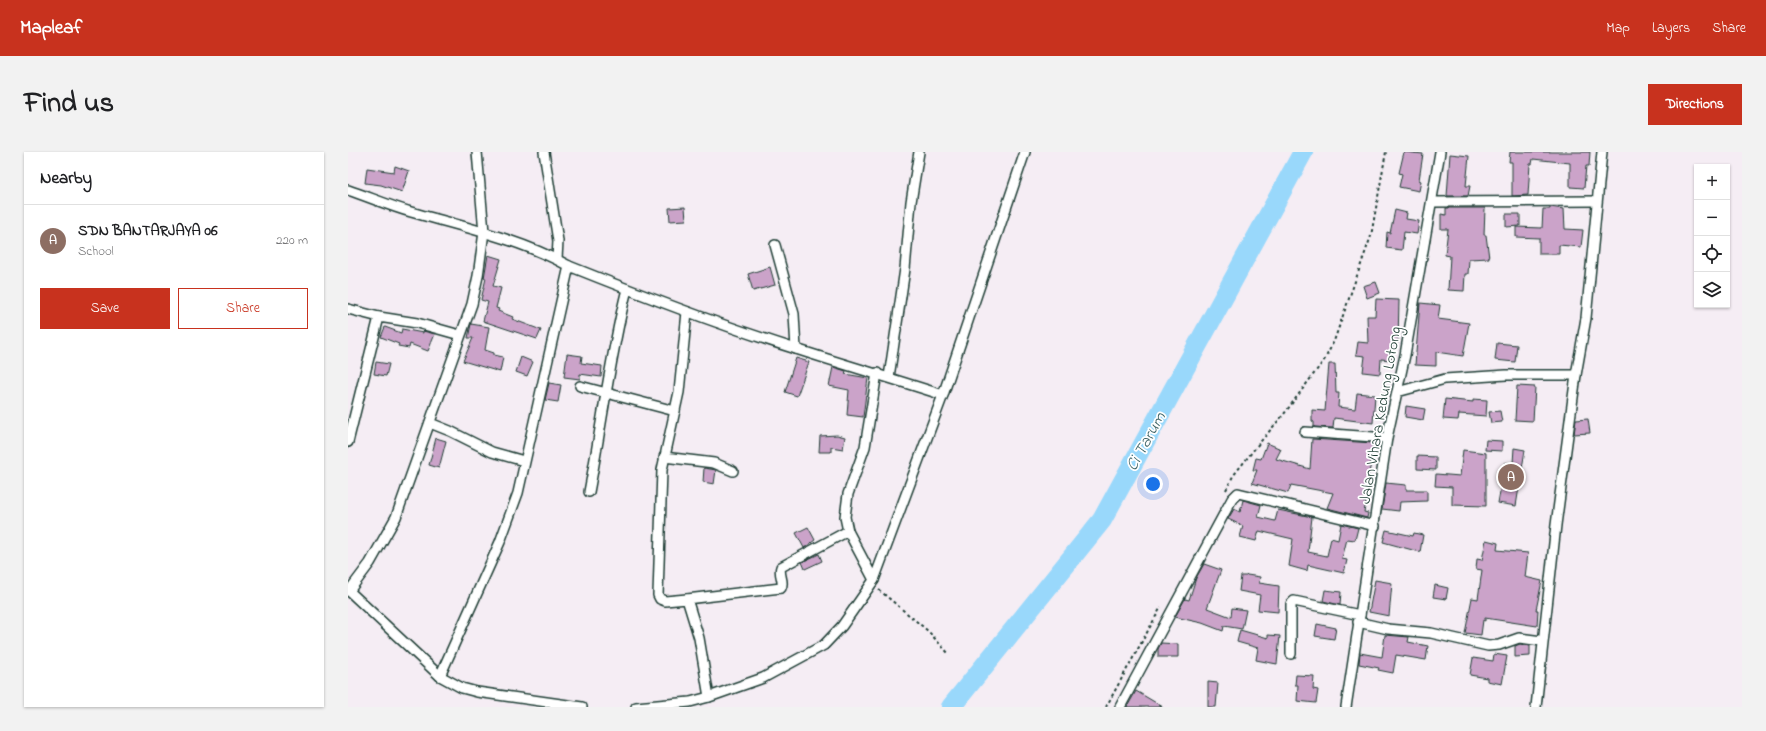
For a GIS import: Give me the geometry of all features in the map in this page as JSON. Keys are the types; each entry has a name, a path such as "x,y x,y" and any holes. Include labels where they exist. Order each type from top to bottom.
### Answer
{"street":[{"path":"477,152 484,232 473,297 396,517 370,563 348,591 440,676 462,688 477,692 582,707"},
{"path":"544,152 558,241 557,259"},
{"path":"889,377 904,268 911,202 919,152"},
{"path":"636,707 690,702 763,678 824,645 835,635 872,582 943,395 1025,152"},
{"name":"Jalan Vihara Kedung Lotong","path":"1346,707 1359,618 1375,526 1387,438 1405,355 1440,152"},
{"path":"1536,707 1542,641 1576,375 1586,318 1596,201 1602,152"},
{"path":"348,190 410,212 484,232 557,259 569,266 687,312 796,349 943,395"},
{"path":"1432,202 1596,201"},
{"path":"775,245 794,314 796,349"},
{"path":"440,676 500,542 518,493 524,460 569,266"},
{"path":"589,492 606,392 627,289"},
{"path":"348,309 380,317 417,323 460,335"},
{"path":"687,312 679,392 662,470 658,594 660,599 665,600 781,588 782,581 779,573 780,567 848,531"},
{"path":"348,442 380,317"},
{"path":"872,582 848,531 845,517 848,494 865,447 876,373"},
{"path":"1397,392 1445,379 1506,375 1576,375"},
{"path":"580,386 675,411"},
{"path":"430,423 450,431 492,452 524,460"},
{"path":"1305,432 1387,438"},
{"path":"664,457 714,463 733,471"},
{"path":"1120,707 1232,498 1238,493 1375,526"},
{"path":"687,598 699,638 709,697"},
{"path":"1291,654 1291,604 1294,601 1359,618 1388,629 1431,634 1488,646 1499,645 1519,638 1542,641"}],"path":[{"path":"1224,494 1233,476 1256,446 1284,414 1325,359 1334,341 1371,236 1386,152"},
{"path":"872,582 928,631 949,654"},
{"path":"1106,707 1162,606"}],"building":[{"path":"1404,152 1423,154 1419,191 1399,187 1402,174 1399,173"},
{"path":"1510,152 1590,152 1589,166 1586,166 1584,188 1570,187 1570,163 1533,159 1532,164 1530,164 1528,195 1512,196 1512,162 1509,162"},
{"path":"1450,154 1469,156 1466,186 1470,186 1468,196 1447,196"},
{"path":"395,166 409,171 402,192 381,185 365,183 367,168 394,172"},
{"path":"685,207 686,220 670,221 669,208"},
{"path":"1550,207 1564,209 1565,229 1583,230 1581,247 1559,245 1559,254 1539,254 1539,238 1516,237 1516,227 1542,228 1543,209 1550,209"},
{"path":"1446,208 1485,208 1484,235 1486,235 1489,258 1469,259 1468,274 1465,274 1464,291 1448,290 1450,256 1445,255 1448,229 1441,229 1441,214 1446,215"},
{"path":"1395,210 1407,213 1406,219 1419,221 1417,234 1404,232 1402,250 1386,248 1387,232 1390,233"},
{"path":"1506,214 1520,214 1520,226 1506,227"},
{"path":"488,255 501,259 493,286 501,288 496,308 499,309 498,311 513,317 512,319 541,330 537,339 483,321 488,302 481,300 486,278 484,278"},
{"path":"770,267 775,285 753,291 748,274"},
{"path":"1376,282 1380,293 1367,298 1363,286"},
{"path":"1376,299 1399,300 1398,343 1393,342 1391,360 1381,359 1380,374 1363,372 1365,356 1356,355 1358,342 1368,343 1367,316 1375,316"},
{"path":"1420,303 1440,305 1438,319 1469,323 1463,356 1436,352 1436,366 1415,365"},
{"path":"471,324 489,327 485,350 494,353 494,355 503,357 500,372 463,361 473,338 468,338"},
{"path":"385,327 401,333 402,329 435,334 428,351 410,344 409,348 398,346 399,344 381,337"},
{"path":"1497,343 1517,345 1515,362 1495,360"},
{"path":"567,354 582,356 581,363 602,366 601,377 580,374 580,379 564,377"},
{"path":"521,357 533,362 527,376 516,372"},
{"path":"796,358 809,362 797,396 785,392"},
{"path":"376,362 389,364 386,376 374,374"},
{"path":"1329,364 1335,364 1336,393 1339,393 1338,407 1355,409 1357,393 1375,395 1373,423 1334,418 1333,428 1314,427 1314,422 1312,421 1312,410 1325,411"},
{"path":"833,367 846,371 845,374 868,378 863,417 847,415 849,390 829,386"},
{"path":"549,383 561,385 558,402 545,400"},
{"path":"1517,386 1535,387 1533,421 1515,420"},
{"path":"1445,399 1473,402 1473,399 1487,400 1486,416 1459,414 1458,420 1443,419"},
{"path":"1406,406 1425,409 1423,420 1405,417"},
{"path":"1500,411 1502,422 1491,423 1489,412"},
{"path":"1588,419 1590,433 1574,434 1576,420"},
{"path":"837,435 845,437 843,449 831,447 831,452 819,452 820,436"},
{"path":"436,438 446,441 439,468 429,465"},
{"path":"1312,439 1373,443 1370,468 1363,502 1366,502 1364,512 1368,513 1367,518 1327,508 1333,493 1291,485 1288,493 1252,483 1257,470 1253,470 1256,458 1261,459 1267,443 1281,449 1276,459 1310,469"},
{"path":"1486,440 1502,441 1502,451 1485,450"},
{"path":"1514,448 1525,450 1516,506 1498,503 1505,463 1513,463"},
{"path":"1463,450 1486,453 1486,506 1452,505 1452,487 1435,486 1436,474 1460,476"},
{"path":"1417,456 1436,457 1436,470 1417,469"},
{"path":"704,468 716,470 714,484 703,482"},
{"path":"1386,483 1406,485 1406,490 1427,490 1427,501 1400,502 1399,511 1382,509"},
{"path":"1243,500 1261,505 1258,517 1275,521 1278,510 1312,517 1308,552 1327,556 1331,538 1338,540 1341,524 1358,528 1355,540 1347,539 1342,559 1347,560 1344,573 1308,565 1307,571 1289,566 1293,539 1259,531 1256,541 1240,537 1243,526 1228,519 1234,509 1240,512"},
{"path":"808,527 815,540 804,548 796,533"},
{"path":"1386,530 1413,536 1414,533 1423,535 1420,552 1383,542"},
{"path":"1486,540 1498,543 1497,550 1528,553 1525,577 1542,581 1536,610 1538,610 1537,626 1485,618 1485,621 1483,620 1481,635 1465,633 1472,598 1478,599 1482,570 1476,569 1477,559 1482,560"},
{"path":"819,554 822,561 805,569 802,562"},
{"path":"1204,564 1221,570 1207,608 1231,617 1232,608 1246,610 1242,629 1224,626 1223,631 1202,623 1175,617 1185,599 1189,600 1196,578"},
{"path":"1247,575 1260,577 1259,583 1279,586 1278,612 1258,610 1260,595 1239,591 1241,576"},
{"path":"1375,580 1392,583 1389,616 1369,612"},
{"path":"1435,585 1448,588 1446,599 1433,597"},
{"path":"1325,590 1341,592 1340,605 1323,601"},
{"path":"1317,624 1336,628 1334,639 1315,636"},
{"path":"1240,630 1268,638 1268,635 1280,636 1277,664 1256,660 1258,648 1237,642"},
{"path":"1385,635 1409,637 1408,642 1428,646 1426,660 1396,655 1393,673 1378,670 1379,668 1359,664 1360,653 1382,657"},
{"path":"1161,643 1178,644 1178,657 1158,657 1158,649"},
{"path":"1520,644 1530,646 1530,656 1515,657 1515,646"},
{"path":"1494,654 1507,656 1502,684 1487,681 1487,678 1470,675 1473,658 1493,661"},
{"path":"1296,675 1314,676 1313,689 1318,690 1316,703 1297,701 1298,685 1295,685"},
{"path":"1208,682 1218,683 1216,707 1208,707"},
{"path":"1136,691 1163,707 1127,707"}],"waterway":[{"name":"Ci Tarum","path":"951,707 1102,520 1303,152"}],"place":[{"name":"SDN BANTARJAYA 06","path":"1511,477"}]}
